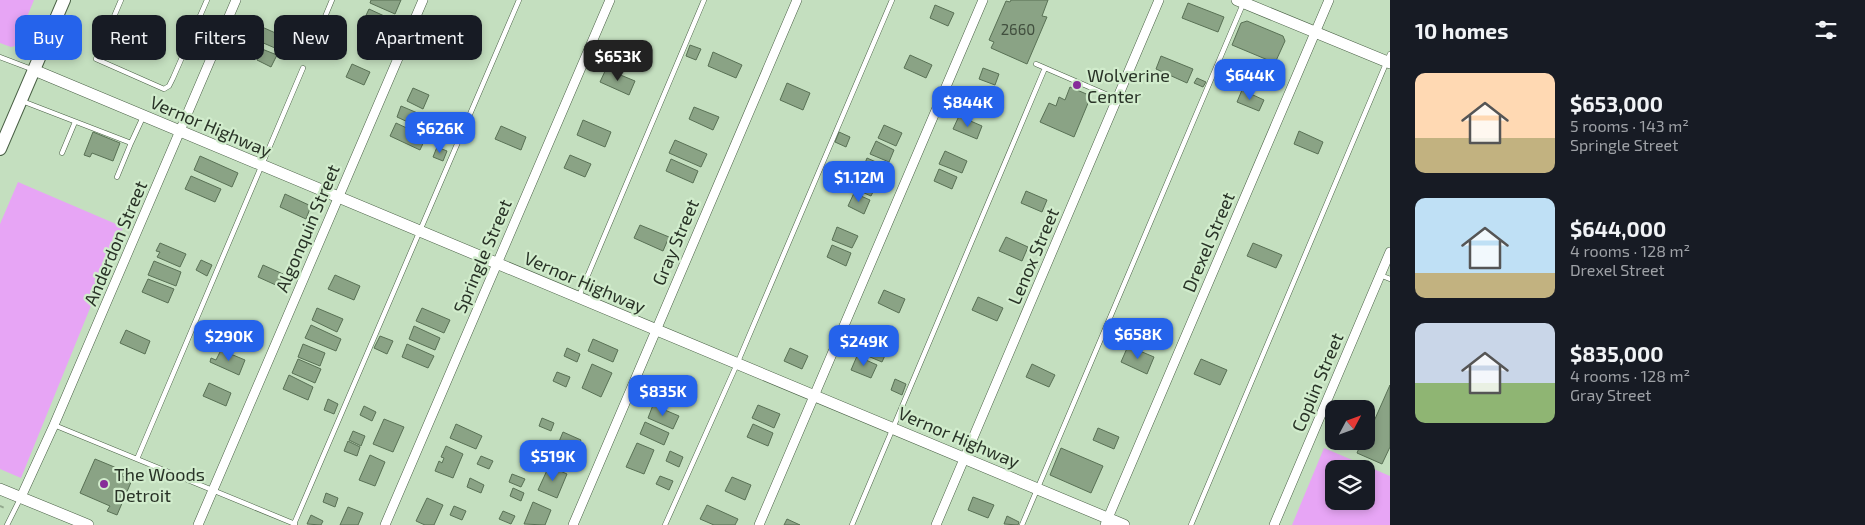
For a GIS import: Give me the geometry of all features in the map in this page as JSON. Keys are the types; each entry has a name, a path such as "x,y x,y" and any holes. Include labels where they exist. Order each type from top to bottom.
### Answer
{"main road":[{"path":"0,149 64,0"}],"street":[{"name":"Anderdon Street","path":"21,497 54,425 236,0"},
{"name":"Algonquin Street","path":"198,525 423,0"},
{"name":"Springle Street","path":"385,525 610,0"},
{"name":"Gray Street","path":"573,525 797,0"},
{"path":"759,525 983,0"},
{"name":"Lenox Street","path":"936,525 1160,0"},
{"name":"Drexel Street","path":"1107,522 1329,0"},
{"path":"1242,1 1315,32 1389,60"},
{"name":"Vernor Highway","path":"34,70 964,458 1037,489 1107,522 1124,525"},
{"name":"Coplin Street","path":"1274,525 1390,252"},
{"path":"0,489 88,525"}],"lane":[{"path":"121,0 96,59 164,89 169,86 173,78 206,0"},
{"path":"326,15 332,0"},
{"path":"54,425 295,524 519,0"},
{"path":"578,298 704,0"},
{"path":"665,525 892,0"},
{"path":"1022,525 1242,1"},
{"path":"0,57 34,70"},
{"path":"1191,525 1389,60"},
{"path":"1036,64 1082,81 1117,99"},
{"path":"137,459 303,68"},
{"path":"852,525 1045,68"},
{"path":"21,100 131,143"},
{"path":"117,177 143,117"},
{"path":"62,153 74,122"},
{"path":"1380,275 1390,279"},
{"path":"7,525 21,497"}],"shaded area":[{"path":"0,0 34,0 28,15 15,15 15,46 11,47 0,43"},
{"path":"18,182 123,227 21,478 0,469 0,224"},
{"path":"1324,448 1352,460 1325,460 1325,510 1375,510 1375,470 1390,476 1390,525 1292,525"}],"building":[{"path":"371,0 401,0 395,14 370,3"},
{"path":"1011,0 1048,0 1042,16 1047,17 1027,64 991,48 994,42 989,40 1006,1 1010,2"},
{"path":"1188,3 1224,17 1218,32 1182,18"},
{"path":"935,5 954,13 948,26 930,18"},
{"path":"369,9 382,15 366,15"},
{"path":"1247,21 1283,36 1285,41 1275,63 1232,45 1241,23"},
{"path":"264,28 274,32 274,48 264,43"},
{"path":"690,45 701,49 696,60 686,56"},
{"path":"264,50 274,54 274,60 271,67 257,60 264,60"},
{"path":"713,52 742,65 736,78 708,66"},
{"path":"910,55 932,65 926,78 904,68"},
{"path":"1161,56 1193,69 1187,83 1156,69"},
{"path":"352,64 370,72 364,85 346,77"},
{"path":"983,68 999,74 995,85 979,79"},
{"path":"606,69 635,81 629,95 600,82"},
{"path":"1197,78 1206,82 1203,87 1194,83"},
{"path":"787,83 810,93 803,110 780,100"},
{"path":"1070,87 1091,96 1074,137 1040,122 1049,103 1056,106 1059,97 1065,100"},
{"path":"413,88 429,95 423,109 407,101"},
{"path":"1242,90 1264,100 1259,111 1237,102"},
{"path":"401,106 427,117 423,129 397,117"},
{"path":"694,107 719,117 713,130 689,119"},
{"path":"959,116 982,126 977,139 953,129"},
{"path":"583,120 611,132 605,147 577,135"},
{"path":"396,123 426,137 420,150 390,136"},
{"path":"884,125 902,133 896,146 878,138"},
{"path":"501,126 526,137 521,150 495,139"},
{"path":"1299,131 1323,142 1318,154 1294,144"},
{"path":"93,132 120,143 113,161 92,153 90,157 84,155"},
{"path":"839,132 850,137 846,147 835,142"},
{"path":"675,140 707,154 701,167 669,153"},
{"path":"876,141 894,150 889,162 870,154"},
{"path":"437,147 447,151 443,161 433,157"},
{"path":"945,151 967,161 962,173 939,164"},
{"path":"570,155 591,164 585,177 564,168"},
{"path":"200,156 238,173 232,187 194,170"},
{"path":"867,158 885,166 878,181 861,173"},
{"path":"671,159 698,171 693,183 666,171"},
{"path":"939,169 957,177 952,189 934,181"},
{"path":"191,176 221,189 215,202 185,189"},
{"path":"860,176 877,184 871,196 855,189"},
{"path":"1026,191 1047,200 1042,212 1021,203"},
{"path":"854,193 870,200 864,214 848,206"},
{"path":"285,194 311,206 306,219 280,207"},
{"path":"640,225 669,237 663,251 634,238"},
{"path":"837,227 858,236 852,248 832,240"},
{"path":"1006,237 1028,247 1022,261 999,251"},
{"path":"160,243 186,254 180,267 157,257 160,252 156,251"},
{"path":"1253,243 1282,255 1276,268 1247,256"},
{"path":"832,245 851,253 846,266 827,257"},
{"path":"201,260 212,265 207,276 196,270"},
{"path":"154,261 181,272 176,286 148,275"},
{"path":"263,265 283,274 278,286 258,277"},
{"path":"335,275 360,286 354,300 328,289"},
{"path":"148,279 174,289 168,303 142,292"},
{"path":"884,290 905,299 899,313 878,303"},
{"path":"978,297 1003,308 997,321 972,310"},
{"path":"317,308 343,319 337,332 312,320"},
{"path":"422,308 450,320 444,333 416,321"},
{"path":"311,325 341,339 336,351 305,338"},
{"path":"414,326 440,338 435,350 409,339"},
{"path":"126,330 150,341 145,354 120,343"},
{"path":"380,336 393,341 387,354 374,348"},
{"path":"593,339 618,350 613,362 588,351"},
{"path":"864,339 888,349 882,362 858,352"},
{"path":"303,344 325,353 320,366 298,357"},
{"path":"407,344 434,356 428,368 402,357"},
{"path":"1128,346 1154,357 1147,374 1121,362"},
{"path":"567,348 580,354 577,362 564,356"},
{"path":"790,348 808,356 802,369 784,361"},
{"path":"221,350 245,360 239,375 210,362 211,358 216,360"},
{"path":"857,356 877,365 871,378 851,370"},
{"path":"298,359 321,369 315,383 292,373"},
{"path":"1201,359 1227,370 1220,385 1194,374"},
{"path":"592,364 612,373 601,397 582,388"},
{"path":"1032,364 1055,375 1049,387 1026,377"},
{"path":"557,372 570,377 566,387 553,381"},
{"path":"289,375 313,387 308,400 283,389"},
{"path":"895,379 906,384 902,395 891,390"},
{"path":"209,383 231,393 226,406 203,396"},
{"path":"1390,385 1390,447 1382,464 1357,453 1358,450 1375,450 1375,419"},
{"path":"328,399 338,404 334,414 324,410"},
{"path":"653,405 679,416 673,429 648,418"},
{"path":"758,405 780,414 774,428 752,418"},
{"path":"364,406 376,412 372,421 360,415"},
{"path":"542,418 554,423 551,431 539,426"},
{"path":"384,419 404,427 393,452 373,444"},
{"path":"645,422 669,433 664,445 640,434"},
{"path":"456,424 482,436 476,449 450,438"},
{"path":"753,424 773,433 768,446 747,437"},
{"path":"1098,428 1119,437 1114,449 1093,440"},
{"path":"353,431 365,436 361,446 349,440"},
{"path":"563,432 581,440 570,463 553,456"},
{"path":"348,441 360,447 357,456 344,451"},
{"path":"533,443 544,448 541,456 529,450"},
{"path":"637,443 654,450 644,474 626,467"},
{"path":"446,446 463,454 453,478 435,471 439,461 442,463 444,458 441,457"},
{"path":"1061,448 1103,466 1091,493 1050,475"},
{"path":"670,451 683,457 679,467 666,461"},
{"path":"528,454 539,459 536,466 524,461"},
{"path":"370,455 385,462 375,486 359,480"},
{"path":"481,456 493,461 489,469 477,464"},
{"path":"95,459 124,471 122,476 132,480 117,515 107,511 110,506 80,493"},
{"path":"549,466 567,474 557,498 538,490"},
{"path":"512,474 525,479 521,487 509,482"},
{"path":"660,476 673,481 669,490 656,484"},
{"path":"732,477 751,485 745,500 725,491"},
{"path":"470,478 484,485 481,493 467,487"},
{"path":"513,488 524,493 521,501 510,496"},
{"path":"326,493 338,498 335,507 323,502"},
{"path":"973,497 994,505 988,518 968,510"},
{"path":"427,498 443,505 434,525 425,525 416,521"},
{"path":"533,502 551,510 545,525 524,524"},
{"path":"707,505 738,519 735,525 714,525 700,519"},
{"path":"454,506 466,511 462,520 450,515"},
{"path":"348,507 363,513 358,525 340,525"},
{"path":"503,511 515,516 511,524 499,519"},
{"path":"311,515 323,521 321,525 307,524"},
{"path":"1007,516 1019,522 1018,525 1004,524"},
{"path":"787,519 800,525 784,525"}],"place":[{"name":"Wolverine Center","path":"1077,85"},
{"name":"The Woods Detroit","path":"104,484"}]}
